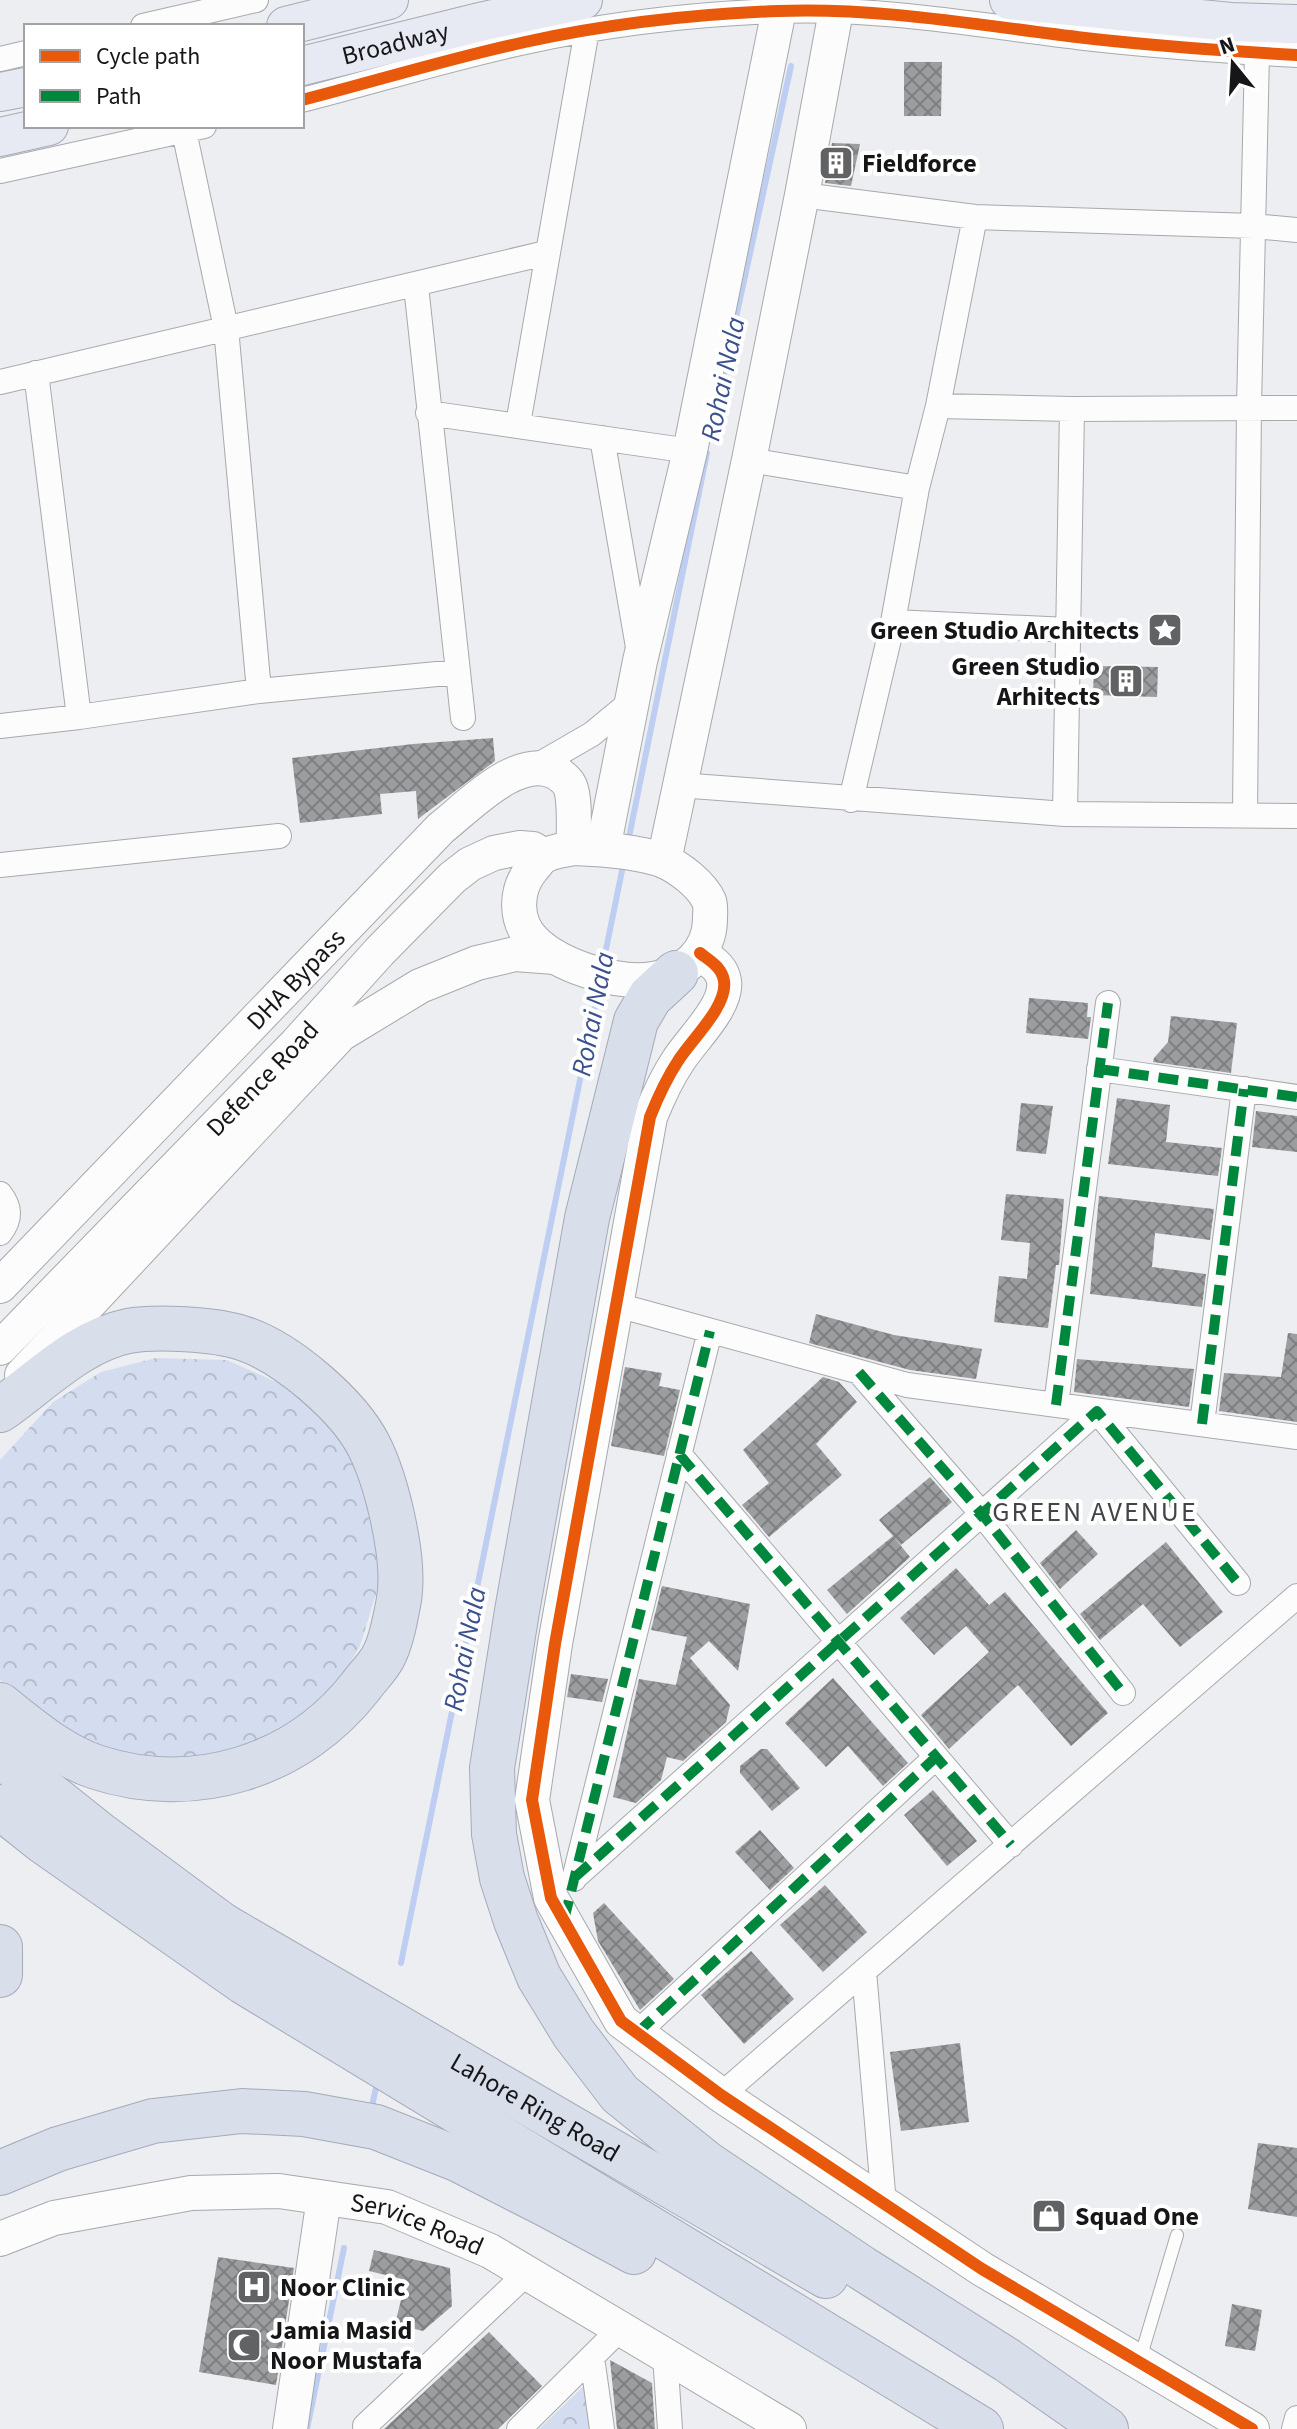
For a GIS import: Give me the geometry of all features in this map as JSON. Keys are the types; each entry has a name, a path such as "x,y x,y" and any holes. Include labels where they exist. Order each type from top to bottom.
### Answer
{"highway":[{"path":"688,963 650,997 636,1021 587,1218 492,1768 494,1834 502,1878 539,1977 574,2034 620,2094 706,2163 862,2268 1007,2360 1106,2429"},
{"path":"0,1410 79,1351 128,1331 185,1329 242,1338 291,1362 337,1403 368,1446 389,1505 399,1547 399,1602 384,1656 348,1702 301,1743 243,1769 189,1780 140,1777 94,1766 42,1739 0,1705"},
{"name":"Lahore Ring Road","path":"0,1755 99,1834 222,1925 1089,2429"},
{"name":"Lahore Ring Road","path":"0,1807 44,1842 244,1982 981,2429"},
{"path":"0,1947 0,1975"},
{"path":"0,2173 58,2149 168,2119 242,2111 304,2114 376,2127 457,2159 549,2206 956,2429"}],"main road":[{"name":"Broadway","path":"294,24 389,0"},
{"path":"1009,0 1231,22 1297,24"},
{"name":"Broadway","path":"304,66 484,21 585,15"},
{"path":"0,65 24,85"},
{"path":"0,137 40,128"}],"street":[{"path":"152,24 256,0"},
{"path":"573,851 632,701 690,451 780,5"},
{"path":"304,99 523,42 585,15 693,16 780,5 837,6 1088,38 1297,55"},
{"path":"664,861 749,460 837,6"},
{"path":"518,424 585,15"},
{"path":"1245,815 1249,407 1257,53"},
{"path":"0,65 24,54"},
{"path":"0,171 194,128 226,328 259,691"},
{"path":"802,195 975,217 1297,230"},
{"path":"851,800 893,622 917,488 938,406 975,217"},
{"path":"0,382 546,253"},
{"path":"416,286 463,718"},
{"path":"36,373 79,717"},
{"path":"938,406 1297,408"},
{"path":"1065,814 1072,409"},
{"path":"428,413 690,451"},
{"path":"602,438 640,661"},
{"path":"749,460 917,488"},
{"path":"893,622 1069,630"},
{"path":"0,726 259,691 458,672"},
{"path":"535,767 592,734 632,701"},
{"path":"535,767 565,778 571,789 573,851"},
{"name":"DHA Bypass","path":"0,1286 441,828 491,788 535,767"},
{"path":"679,785 1065,814 1297,816"},
{"path":"0,865 279,836"},
{"name":"Defence Road","path":"0,1348 297,1043 380,951 452,878 470,864 494,853 520,848 573,851"},
{"path":"573,851 664,861 692,880 710,902 710,931 688,963 651,980 625,978 592,972 555,957 533,940 520,916 519,897 524,879 573,851"},
{"name":"Defence Road","path":"0,1399 341,1034 420,986 477,963 515,954 555,957"},
{"path":"688,963 718,967 724,978 724,989 717,1008 679,1059 662,1088 650,1117 555,1644 532,1800 551,1898 621,2021 721,2095 982,2269 1252,2429"},
{"path":"1056,1405 1108,1003"},
{"path":"1099,1069 1297,1097"},
{"path":"1202,1424 1244,1089"},
{"path":"0,1194 10,1213 9,1221 0,1233"},
{"path":"617,1305 907,1385 1297,1437"},
{"path":"564,1920 710,1331"},
{"path":"859,1372 982,1514 1123,1693"},
{"path":"574,1878 1097,1411"},
{"path":"1097,1411 1238,1583"},
{"path":"679,1454 1011,1845"},
{"path":"721,2095 1297,1596"},
{"path":"637,2033 936,1757"},
{"path":"864,1971 884,2204"},
{"name":"Service Road","path":"0,2239 54,2218 191,2193 279,2191 387,2207 490,2251 789,2429"},
{"path":"290,2429 324,2198"},
{"path":"365,2426 527,2273"},
{"path":"519,2429 620,2329"},
{"path":"665,2355 670,2429"},
{"path":"592,2357 602,2429"},
{"path":"1294,2429 1297,2418"}],"lane":[{"path":"1139,2362 1177,2235"}],"green space":[{"path":"156,1358 227,1360 299,1392 350,1450 372,1512 379,1584 360,1646 331,1694 288,1731 238,1755 147,1763 62,1732 0,1680 0,1460 53,1402 101,1372"},
{"path":"586,2384 590,2429 539,2429"}],"building":[{"path":"904,62 942,62 941,116 904,116"},
{"name":"Fieldforce","path":"832,143 860,144 851,186 825,183"},
{"name":"Green Studio Arhitects","path":"1094,666 1158,667 1157,697 1093,695"},
{"path":"493,738 495,761 418,819 416,791 380,794 382,814 300,823 292,758"},
{"path":"1029,998 1088,1003 1087,1017 1091,1017 1088,1039 1026,1033"},
{"path":"1171,1016 1237,1023 1231,1073 1153,1062 1168,1042"},
{"path":"1117,1098 1170,1105 1166,1142 1222,1148 1218,1176 1108,1164"},
{"path":"1021,1103 1053,1106 1046,1154 1016,1151"},
{"path":"1256,1111 1297,1116 1297,1152 1252,1147"},
{"path":"1006,1194 1064,1199 1059,1265 1056,1265 1048,1328 994,1322 999,1276 1027,1279 1030,1243 1001,1240"},
{"path":"1099,1196 1214,1209 1210,1240 1155,1233 1152,1267 1206,1274 1202,1307 1090,1294"},
{"path":"816,1314 894,1335 982,1349 976,1379 910,1370 809,1343"},
{"path":"1288,1333 1297,1334 1297,1422 1219,1411 1224,1373 1281,1377"},
{"path":"1077,1359 1194,1369 1189,1407 1074,1392"},
{"path":"625,1367 662,1373 659,1386 680,1390 664,1456 611,1446"},
{"path":"823,1377 839,1382 857,1402 816,1444 842,1475 769,1537 742,1505 769,1483 743,1450"},
{"path":"930,1477 952,1502 901,1545 879,1520"},
{"path":"1076,1530 1098,1554 1060,1589 1040,1563"},
{"path":"893,1536 910,1557 847,1614 827,1590"},
{"path":"1166,1542 1223,1612 1180,1647 1143,1604 1100,1640 1080,1614"},
{"path":"956,1568 989,1605 1005,1592 1108,1713 1071,1746 1018,1685 949,1749 921,1715 989,1652 966,1626 934,1655 900,1618"},
{"path":"662,1586 750,1604 738,1671 709,1641 690,1658 730,1705 726,1722 683,1761 667,1757 661,1780 636,1803 613,1797 639,1679 676,1685 687,1637 651,1630"},
{"path":"571,1674 608,1679 602,1702 567,1697"},
{"path":"833,1678 908,1763 883,1786 848,1746 826,1767 785,1723"},
{"path":"761,1749 767,1749 800,1788 772,1811 740,1773 740,1766"},
{"path":"933,1790 977,1841 947,1866 904,1815"},
{"path":"760,1830 794,1868 770,1890 735,1852"},
{"path":"825,1885 867,1932 823,1972 780,1925"},
{"path":"604,1903 674,1979 640,2010 598,1941 593,1913"},
{"path":"751,1951 794,1999 744,2044 701,1995"},
{"path":"960,2043 969,2122 901,2131 890,2052"},
{"path":"1258,2143 1297,2148 1297,2217 1248,2209"},
{"path":"374,2250 450,2268 452,2306 423,2331 395,2324 406,2280 369,2271"},
{"path":"218,2257 294,2268 276,2385 199,2372"},
{"path":"1232,2304 1262,2310 1255,2351 1225,2346"},
{"path":"489,2332 542,2386 498,2429 384,2429"},
{"path":"610,2360 652,2383 655,2429 617,2429"}],"waterway":[{"name":"Rohai Nala","path":"714,418 791,66"},
{"name":"Rohai Nala","path":"628,842 707,453"},
{"name":"Rohai Nala","path":"603,964 624,861"},
{"name":"Rohai Nala","path":"401,1963 599,986"},
{"name":"Rohai Nala","path":"371,2111 377,2083"},
{"name":"Rohai Nala","path":"307,2429 344,2248"}],"marked path":[{"path":"1056,1405 1108,1003"},
{"path":"1099,1069 1297,1097"},
{"path":"1202,1424 1244,1089"},
{"path":"564,1920 710,1331"},
{"path":"859,1372 982,1514 1123,1693"},
{"path":"574,1878 1097,1411 1238,1583"},
{"path":"679,1454 1011,1845"},
{"path":"637,2033 936,1757"}],"cycle path":[{"path":"304,99 469,55 588,30 651,21 778,11 855,12 932,18 1111,41 1297,55"},
{"path":"700,953 721,972 724,991 715,1012 670,1075 650,1117 555,1644 532,1800 551,1898 621,2021 721,2095 982,2269 1252,2429"}],"place":[{"name":"Fieldforce","path":"836,163"},
{"name":"Green Studio Architects","path":"1165,630"},
{"name":"Green Studio Arhitects","path":"1126,681"},
{"name":"Squad One","path":"1049,2216"},
{"name":"Noor Clinic","path":"254,2287"},
{"name":"Jamia Masid Noor Mustafa","path":"244,2345"}],"district":[{"name":"GREEN AVENUE","path":"1095,1512"}]}
